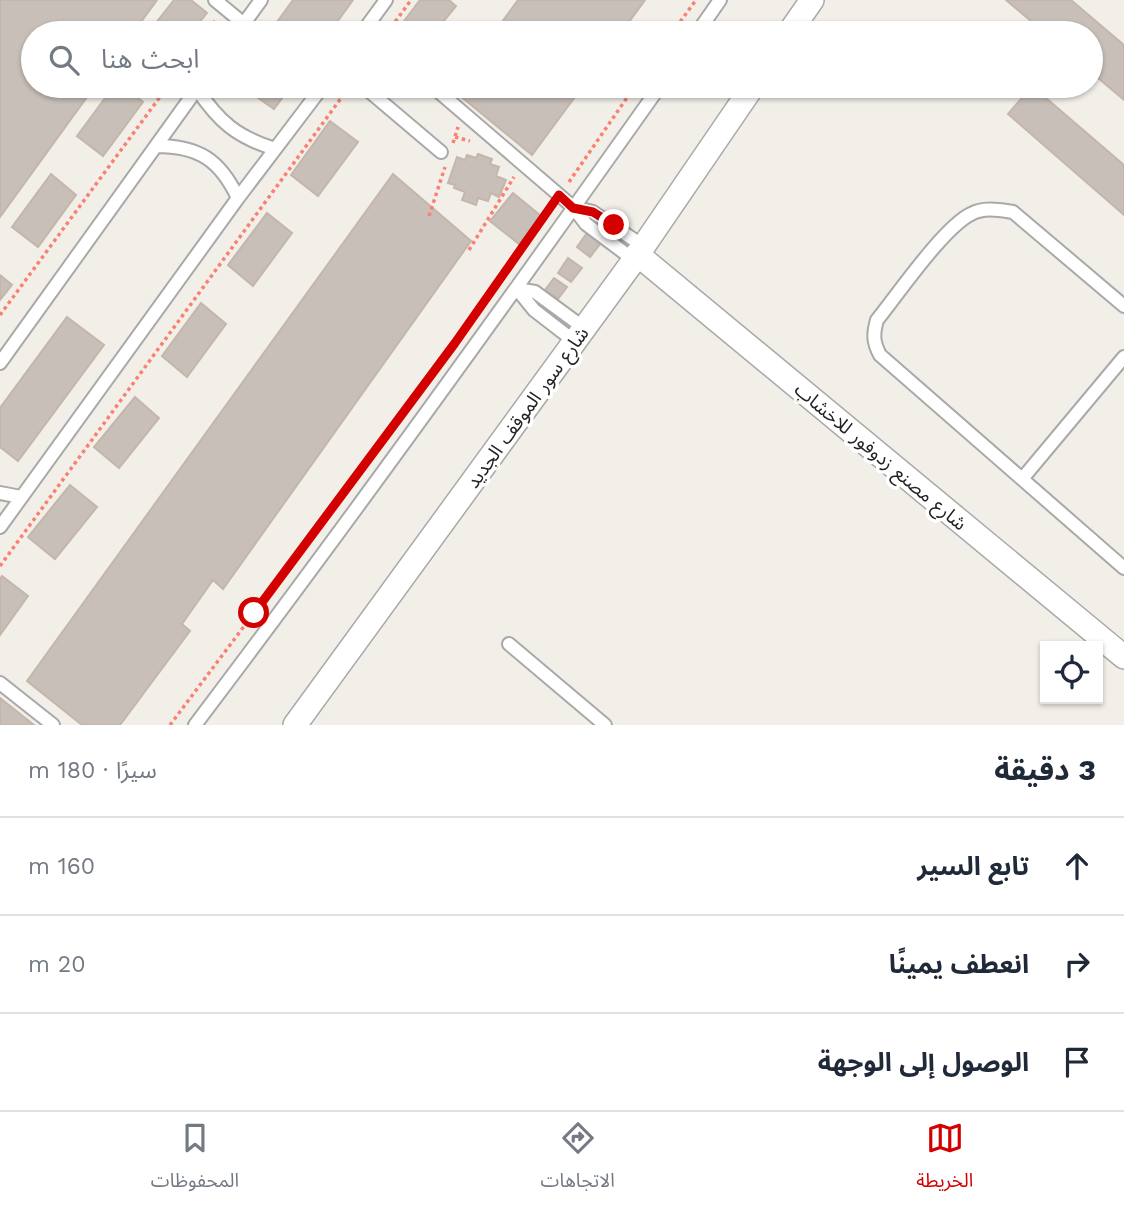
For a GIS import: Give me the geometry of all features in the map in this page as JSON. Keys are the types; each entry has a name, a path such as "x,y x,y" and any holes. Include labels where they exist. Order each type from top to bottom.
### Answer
{"street":[{"path":"797,21 812,0"},
{"name":"شارع سور الموقف الجديد","path":"296,725 638,254 745,98"},
{"name":"شارع مصنع زدوفور للاخشاب","path":"638,254 1124,657"}],"lane":[{"path":"215,0 233,21"},
{"path":"246,21 261,0"},
{"path":"373,21 386,0"},
{"path":"705,21 720,0"},
{"path":"0,363 190,98"},
{"path":"204,98 212,111 230,128 251,141 275,149"},
{"path":"0,527 238,198 314,98"},
{"path":"377,98 440,152"},
{"path":"446,98 573,208 593,212 638,254"},
{"path":"195,725 255,648 517,289 651,98"},
{"path":"156,146 177,146 197,152 215,163 229,179 238,198"},
{"path":"1124,306 1013,212 993,209 972,212 955,224 877,320 874,332 874,344 880,355 1124,568"},
{"path":"517,289 542,297 579,335"},
{"path":"1022,479 1124,358"},
{"path":"0,493 22,497"},
{"path":"509,644 605,725"},
{"path":"0,683 53,725"}],"path":[{"path":"396,21 411,0"},
{"path":"681,21 696,0"},
{"path":"0,315 159,98"},
{"path":"0,566 341,98"},
{"path":"559,195 627,98"},
{"path":"469,250 522,163"},
{"path":"170,725 366,463"}],"building":[{"path":"0,0 157,0 142,21 21,21 21,98 86,98 0,217"},
{"path":"174,0 191,0 207,13 201,21 157,21"},
{"path":"293,0 353,0 338,21 278,21"},
{"path":"420,0 449,0 456,6 444,21 404,21"},
{"path":"518,0 645,0 630,21 503,21"},
{"path":"1006,0 1071,0 1096,21 1031,21"},
{"path":"1103,27 1124,45 1124,100 1103,82"},
{"path":"105,98 138,98 143,102 103,156 77,136"},
{"path":"258,98 282,98 274,109"},
{"path":"463,98 574,98 532,155"},
{"path":"1022,98 1046,98 1124,165 1124,215 1008,114"},
{"path":"330,121 358,142 318,196 291,175"},
{"path":"478,154 492,159 490,164 499,167 496,176 506,180 499,197 491,193 488,201 478,198 476,205 462,200 465,192 448,183 457,157 465,160 467,155 476,158"},
{"path":"51,174 76,195 38,247 12,227"},
{"path":"393,174 471,241 223,589 213,580 182,624 190,631 120,725 82,725 27,681"},
{"path":"513,193 541,216 519,244 490,221"},
{"path":"267,213 292,233 253,286 228,265"},
{"path":"587,233 601,243 590,257 577,247"},
{"path":"568,258 582,268 571,282 558,273"},
{"path":"0,275 12,285 0,300"},
{"path":"554,278 567,287 558,299 545,290"},
{"path":"201,303 226,324 187,377 162,356"},
{"path":"67,317 104,345 18,461 0,447 0,408"},
{"path":"135,397 159,418 119,468 94,447"},
{"path":"70,485 97,507 55,559 28,537"},
{"path":"2,576 28,596 0,635 0,579"},
{"path":"0,698 34,725 0,725"}],"route":[{"path":"254,613 455,343 559,195 573,208 593,212 614,225"}]}
